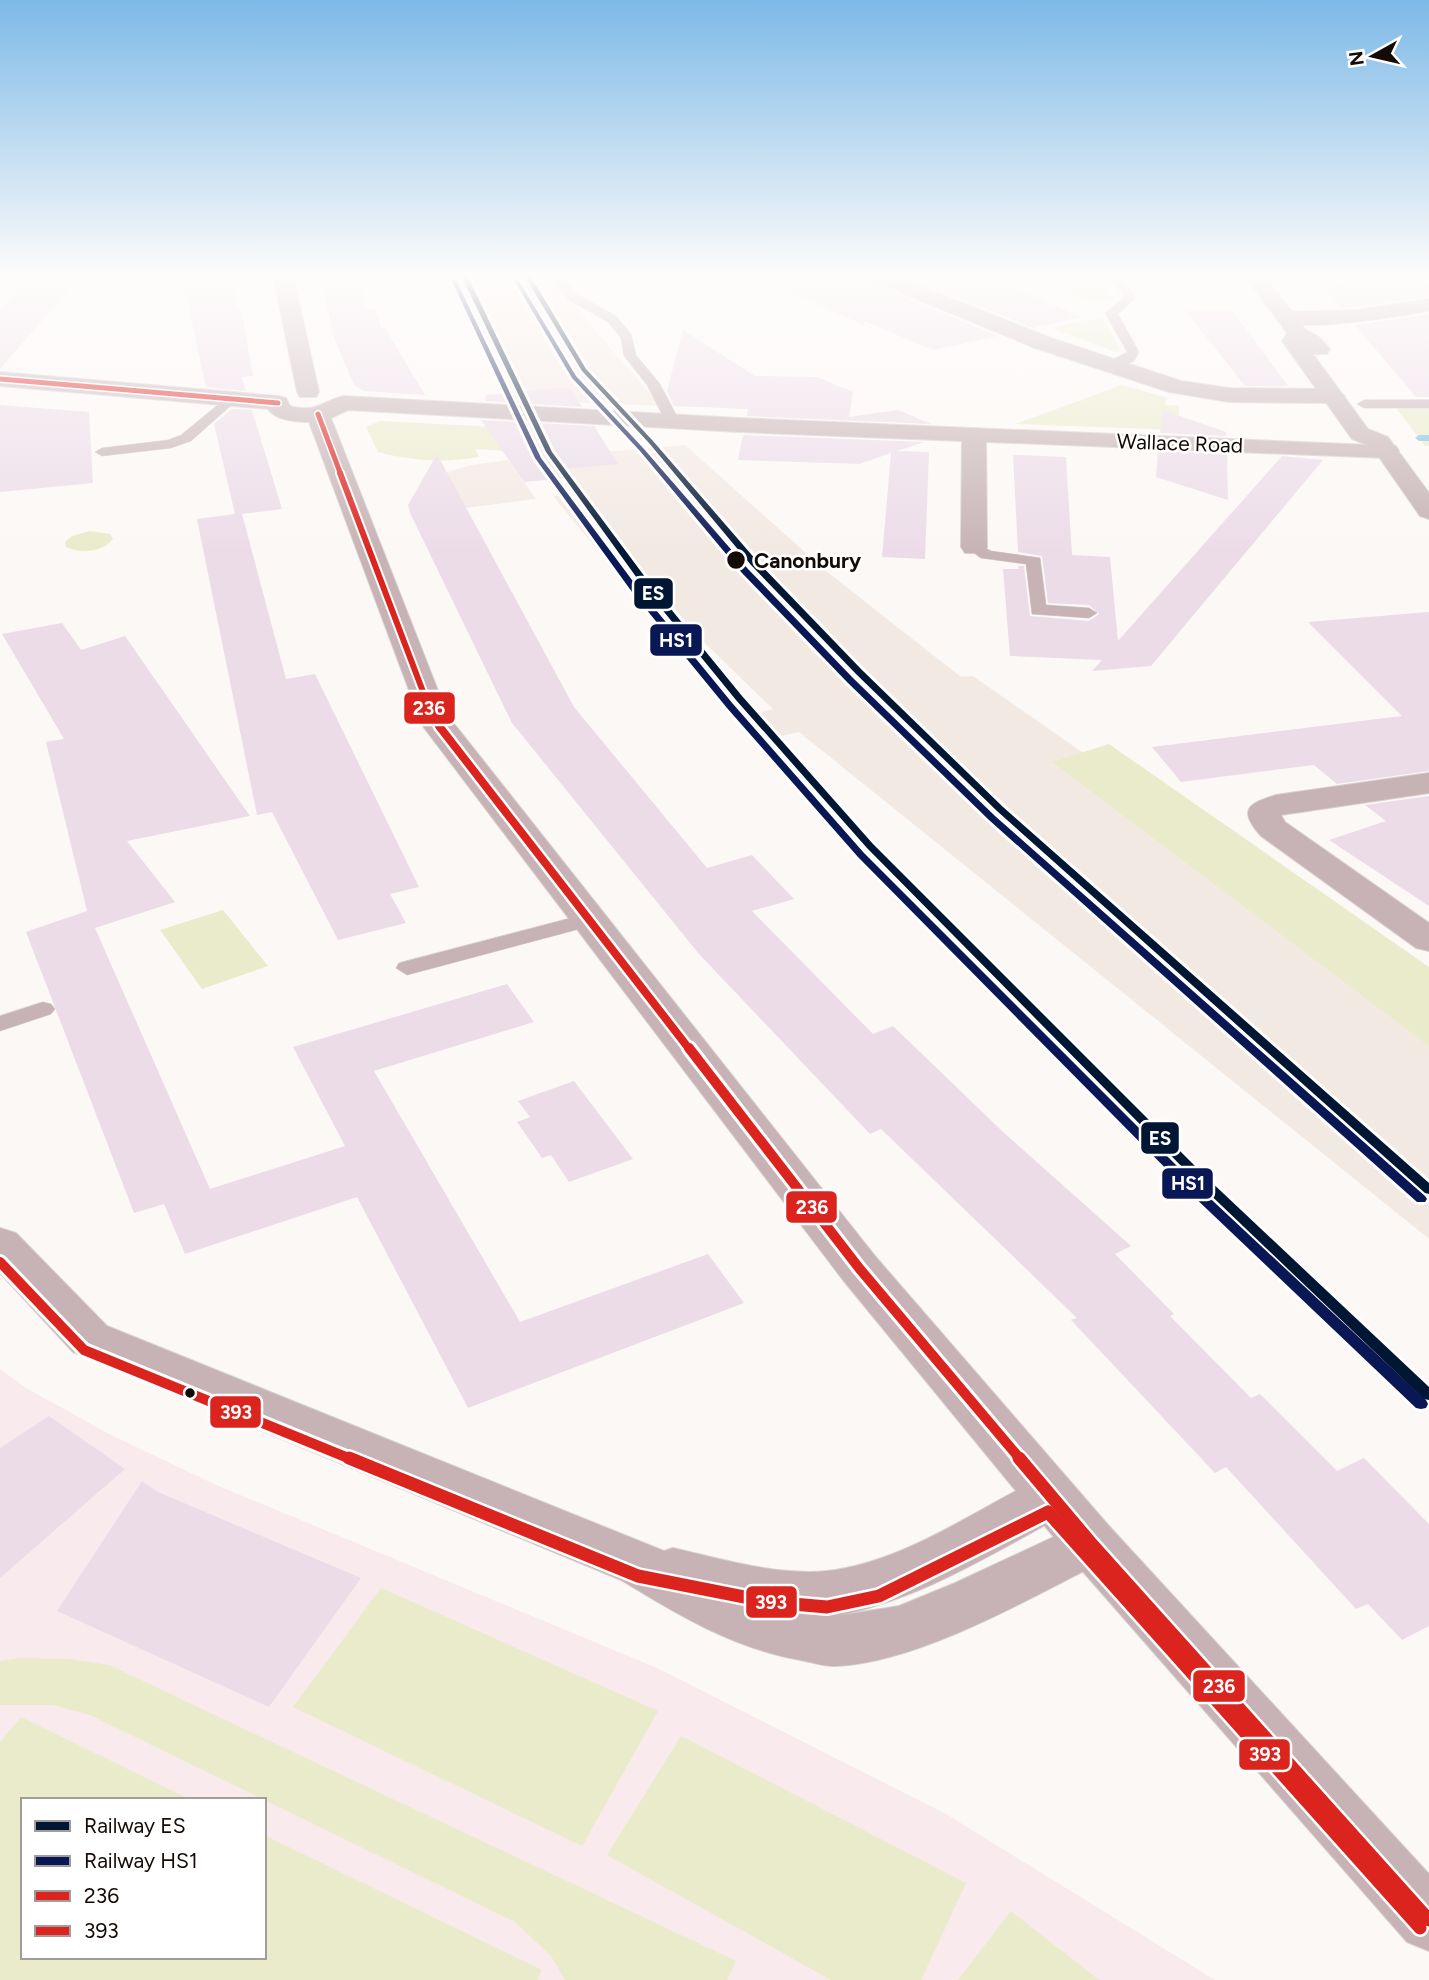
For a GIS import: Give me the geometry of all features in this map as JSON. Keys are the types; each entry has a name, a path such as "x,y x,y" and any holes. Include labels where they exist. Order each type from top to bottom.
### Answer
{"main road":[{"path":"1313,367 1360,434 1384,446 1424,499"},
{"path":"1334,367 1388,435 1384,446"}],"street":[{"path":"305,367 313,403 433,718 859,1268 1090,1542 1429,1920"},
{"path":"1110,367 1201,392 1334,396"},
{"path":"0,379 278,403 281,410 287,413 313,403"},
{"name":"Wallace Road","path":"313,403 335,410 343,403 974,435 1384,446"},
{"path":"974,435 974,547"},
{"path":"1429,783 1288,802 1264,810 1265,820 1273,829 1429,940"},
{"path":"0,1244 90,1339 640,1564 696,1598 761,1629 836,1642 902,1629 974,1600 1090,1542"},
{"path":"640,1564 759,1588 825,1595 875,1585 1051,1497"}],"lane":[{"path":"639,367 653,384 669,421"},
{"path":"102,452 171,444 186,438 230,399"},
{"path":"1364,404 1429,404"},
{"path":"974,547 985,555 1034,561 1038,611 1088,613"},
{"path":"407,968 590,919"},
{"path":"0,1024 43,1009"}],"shaded area":[{"path":"499,367 627,367 661,406 517,400"},
{"path":"685,445 826,571 961,677 973,676 1429,994 1429,1239 799,732 772,738 748,716 773,709 628,569 615,571 553,496 570,494 579,487 557,456"},
{"path":"508,460 536,499 411,515 409,508 443,473 472,465"},
{"path":"0,1369 26,1388 111,1435 214,1484 657,1668 946,1814 1215,1980 0,1980"}],"green space":[{"path":"1122,385 1168,398 1164,405 1179,406 1178,430 1015,424"},
{"path":"1396,408 1429,408 1429,446 1425,446"},
{"path":"380,421 496,427 527,452 475,449 479,457 441,460 391,455 378,452 366,427"},
{"path":"90,531 110,534 113,539 98,549 78,551 66,547 65,542 72,536"},
{"path":"1109,744 1429,967 1429,1046 1052,762"},
{"path":"223,910 268,966 202,989 160,930"},
{"path":"381,1588 658,1711 582,1846 293,1707"},
{"path":"19,1658 70,1659 109,1665 736,1961 727,1980 565,1980 551,1956 515,1922 266,1801 266,1798 260,1798 90,1715 53,1705 0,1705 0,1661"},
{"path":"21,1717 187,1798 21,1798 21,1959 266,1959 266,1836 542,1970 537,1980 0,1980 0,1742"},
{"path":"681,1736 966,1883 921,1980 831,1980 607,1855"},
{"path":"1011,1911 1099,1980 958,1980"}],"building":[{"path":"202,367 251,367 253,376 242,377 246,391 206,387"},
{"path":"347,367 409,367 425,395 364,391 354,385"},
{"path":"673,367 742,367 755,376 817,377 853,392 849,417 898,410 931,424 747,416 748,409 674,406 667,391"},
{"path":"1230,367 1274,367 1288,386 1245,386"},
{"path":"1391,367 1429,367 1429,397 1416,397"},
{"path":"570,387 582,407 485,401 486,395"},
{"path":"0,405 89,412 93,483 0,492"},
{"path":"232,409 252,410 282,509 242,514 286,679 315,674 419,887 390,894 406,923 338,940 272,812 257,815 197,519 235,514 214,424"},
{"path":"1163,410 1226,432 1226,436 1160,433"},
{"path":"481,420 594,426 618,464 564,469 570,478 524,482"},
{"path":"743,435 924,442 897,451 929,452 925,559 882,557 891,453 859,464 738,460"},
{"path":"1158,451 1227,454 1228,500 1156,477"},
{"path":"437,454 574,707 707,868 752,855 794,899 752,911 873,1034 893,1026 1001,1130 1131,1246 1115,1254 1174,1314 1170,1316 1251,1398 1260,1394 1337,1471 1364,1458 1429,1524 1429,1626 1402,1640 1368,1604 1356,1609 1226,1467 1215,1473 1071,1320 1077,1318 881,1129 870,1134 699,954 512,723 408,505"},
{"path":"1013,455 1066,457 1072,555 1110,557 1118,641 1282,456 1323,460 1151,666 1092,671 1102,660 1010,656 1003,569 1019,569 1018,566 1024,566 1030,616 1089,621 1099,614 1089,605 1048,603 1042,556 1018,552"},
{"path":"1429,612 1429,771 1337,784 1314,765 1181,782 1152,747 1402,716 1308,622"},
{"path":"62,623 81,650 125,636 250,816 127,841 175,902 95,928 210,1189 345,1146 293,1047 507,984 534,1022 374,1071 520,1322 708,1254 744,1303 468,1408 357,1197 185,1254 164,1204 134,1213 26,932 87,911 46,742 64,739 2,634"},
{"path":"1429,796 1429,906 1329,840 1386,821 1365,805"},
{"path":"574,1081 633,1159 569,1182 551,1155 542,1158 517,1122 530,1117 518,1101"},
{"path":"49,1416 125,1469 0,1578 0,1448"},
{"path":"142,1481 158,1492 361,1578 269,1707 57,1611"}],"waterway":[{"path":"1419,438 1429,438"}],"rail line":[{"name":"HS1","path":"495,367 538,458 635,590 730,706 861,855 1194,1190 1421,1404"},
{"name":"ES","path":"508,367 549,452 645,583 739,698 870,846 1203,1181 1429,1395"},
{"name":"HS1","path":"568,367 745,571 850,680 992,818 1421,1199"},
{"name":"ES","path":"582,367 651,442 754,563 859,672 1000,809 1429,1190"}],"transit line":[{"name":"236","path":"0,379 278,403"},
{"name":"236","path":"318,414 433,718 859,1268 1090,1542 1429,1920"},
{"name":"393","path":"0,1262 84,1350 638,1576 770,1602 827,1607 879,1596 1048,1512 1420,1928"}],"place":[{"name":"Canonbury","path":"736,560"}]}
